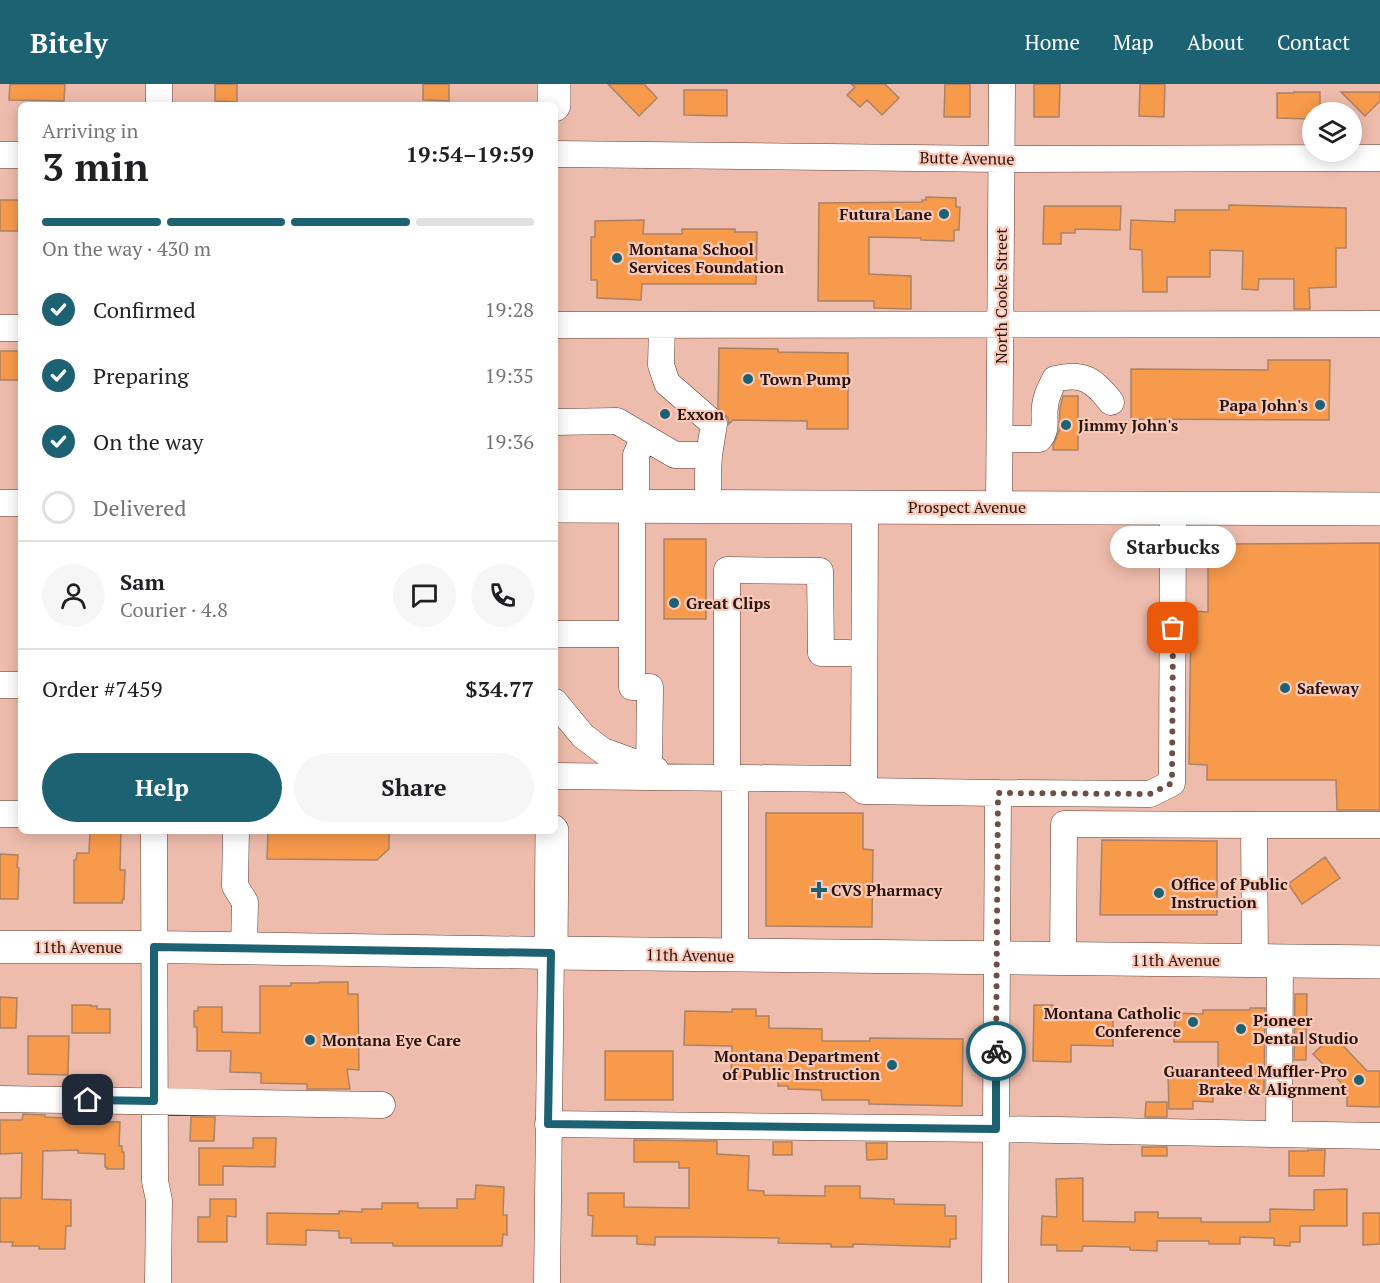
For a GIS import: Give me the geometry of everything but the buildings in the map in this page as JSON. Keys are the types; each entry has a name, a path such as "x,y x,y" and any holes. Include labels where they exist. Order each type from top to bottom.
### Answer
{"highway":[{"path":"554,84 554,102"},
{"name":"Prospect Avenue","path":"558,506 1380,508"},
{"path":"551,953 552,834"},
{"name":"11th Avenue","path":"551,953 1380,962"}],"main road":[{"name":"11th Avenue","path":"0,947 551,953"}],"street":[{"path":"159,84 159,102"},
{"name":"North Cooke Street","path":"999,508 1002,84"},
{"path":"0,154 18,155"},
{"name":"Butte Avenue","path":"558,154 1001,159 1380,158"},
{"path":"558,325 1380,324"},
{"path":"662,325 661,365 667,383 714,424 709,455 708,507"},
{"path":"0,328 18,328"},
{"path":"1000,439 1039,439 1043,435 1044,407 1049,389 1055,379 1069,376 1086,379 1101,389 1111,402"},
{"path":"558,422 616,421 675,454 709,455"},
{"path":"644,437 636,455 632,687 650,687 657,774"},
{"path":"0,502 18,503"},
{"path":"856,785 848,653 857,507"},
{"path":"856,785 857,507"},
{"path":"558,776 657,774 998,793 1150,794 1172,783 1173,508"},
{"path":"735,956 727,570 820,571 821,653 848,653"},
{"path":"558,634 632,634"},
{"path":"0,685 18,685"},
{"path":"558,706 583,736 603,751 657,774"},
{"path":"995,1283 998,793"},
{"path":"0,814 18,814"},
{"path":"1063,960 1064,824 1380,825"},
{"path":"1254,825 1268,961 1278,1134"},
{"path":"154,834 154,1101 155,1181 159,1200 158,1283"},
{"path":"236,834 235,886 245,902 244,949"},
{"path":"547,1283 551,953"},
{"path":"0,1099 382,1105"},
{"path":"548,1124 1380,1136"}],"way so far":[{"path":"996,1051 998,793 1150,794 1172,783 1173,628"}],"place":[{"name":"Futura Lane","path":"944,214"},
{"name":"Montana School Services Foundation","path":"617,258"},
{"name":"Town Pump","path":"748,379"},
{"name":"Papa John's","path":"1320,405"},
{"name":"Exxon","path":"665,414"},
{"name":"Jimmy John's","path":"1066,425"},
{"name":"Great Clips","path":"674,603"},
{"name":"Starbucks","path":"1173,628"},
{"name":"Safeway","path":"1285,688"},
{"name":"CVS Pharmacy","path":"819,890"},
{"name":"Office of Public Instruction","path":"1159,893"},
{"name":"Montana Catholic Conference","path":"1193,1022"},
{"name":"Pioneer Dental Studio","path":"1241,1029"},
{"name":"Montana Eye Care","path":"310,1040"},
{"name":"Montana Department of Public Instruction","path":"892,1065"},
{"name":"Guaranteed Muffler-Pro Brake & Alignment","path":"1359,1080"}],"route":[{"path":"88,1100 154,1101 154,947 551,953 548,1124 996,1129 996,1051"}]}
